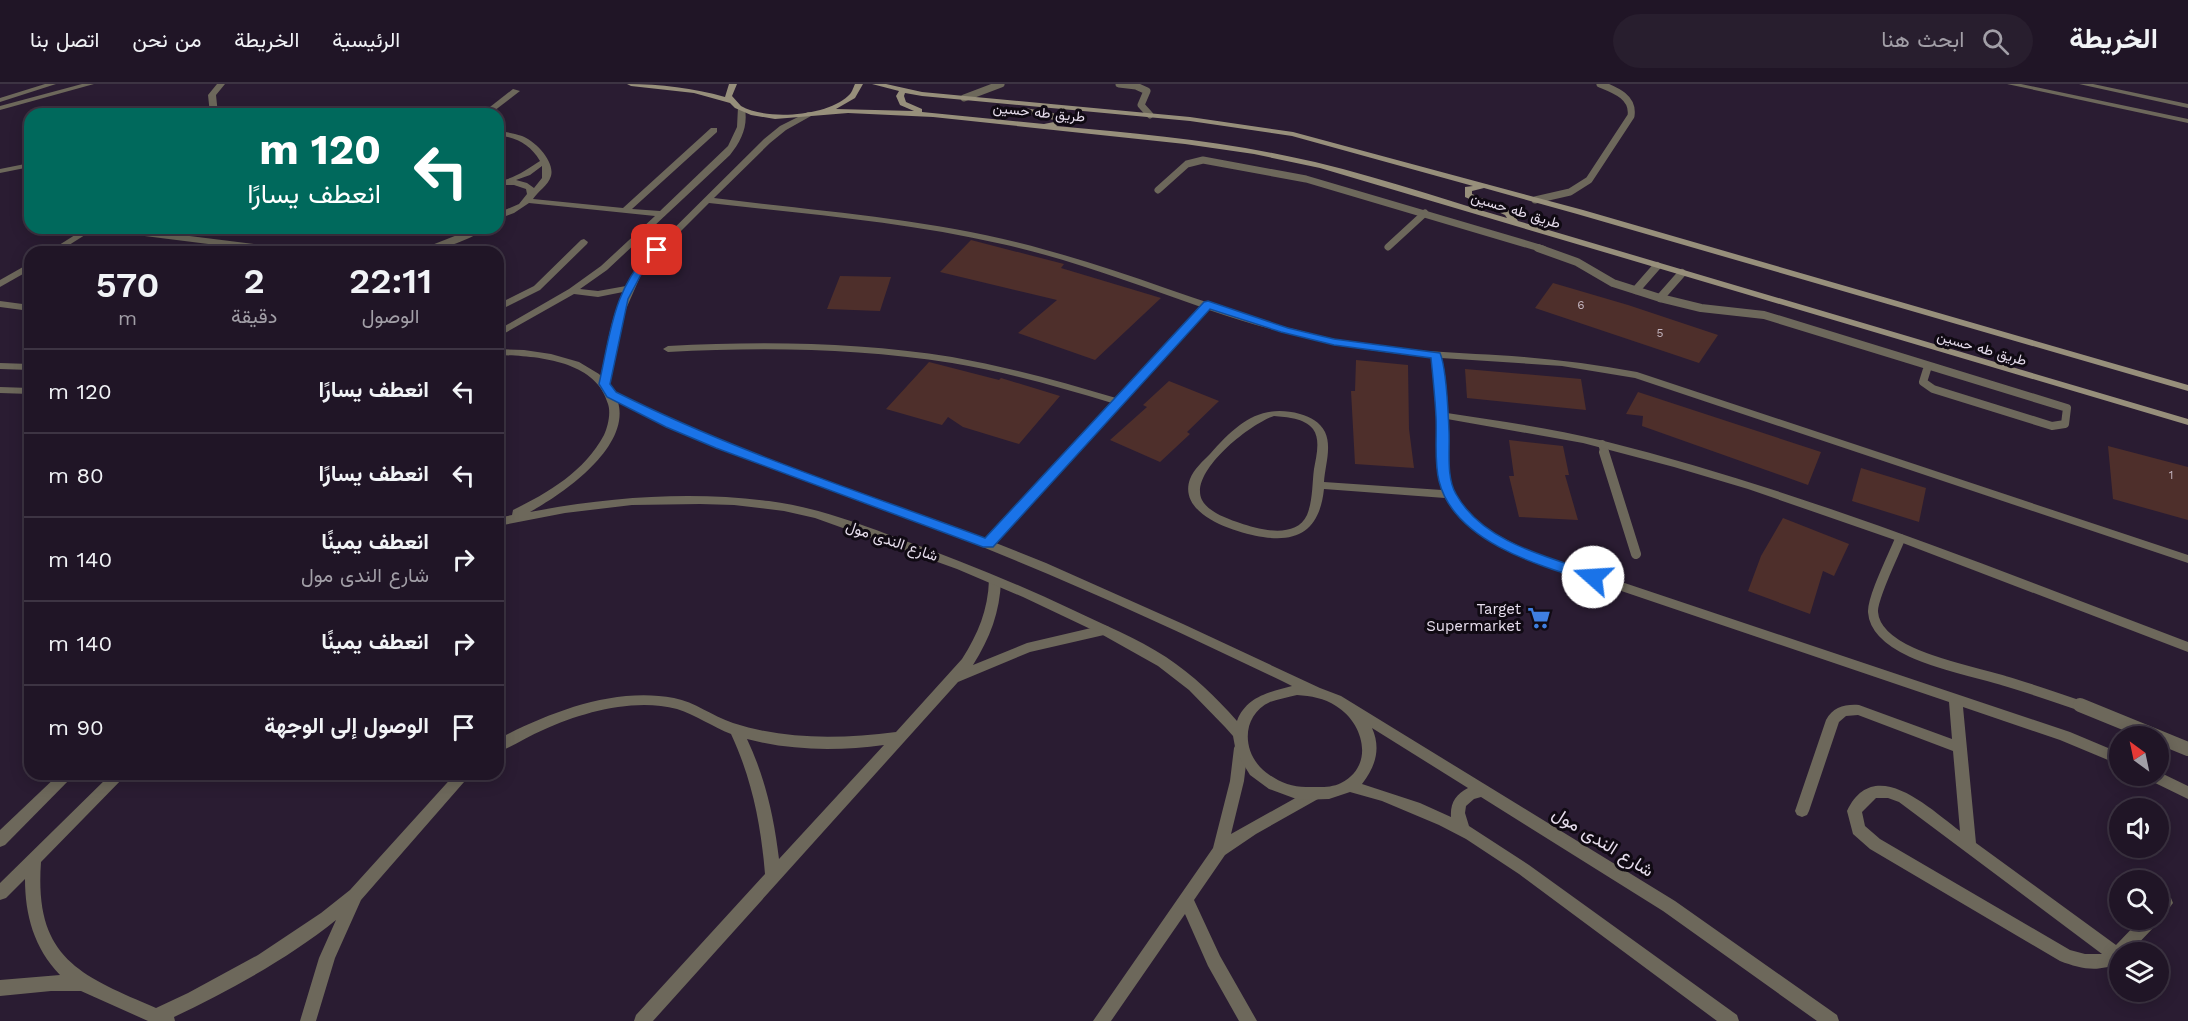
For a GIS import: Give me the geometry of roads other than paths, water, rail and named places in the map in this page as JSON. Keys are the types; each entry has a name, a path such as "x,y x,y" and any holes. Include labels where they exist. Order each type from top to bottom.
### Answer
{"main road":[{"path":"631,84 683,86 730,101 741,109 770,116 819,112 848,101 858,91 859,84"},
{"path":"730,101 728,92 734,84"},
{"name":"طريق طه حسين","path":"876,84 964,98 1242,125 1293,134 1488,186 2188,388"},
{"path":"903,90 900,96 903,103 924,114"},
{"path":"1009,102 1019,109 1050,115 1058,119 1054,124 1043,126"},
{"name":"طريق طه حسين","path":"819,112 868,111 924,114 1212,144 1286,157 2188,422"},
{"path":"1488,186 1476,186 1467,192 1471,198 1508,213 1516,224"}],"street":[{"path":"0,100 52,84"},
{"path":"0,108 90,84"},
{"path":"213,108 212,95 221,84"},
{"path":"2011,84 2188,121"},
{"path":"2083,84 2188,106"},
{"path":"2098,84 2108,89"},
{"path":"493,108 516,91"},
{"path":"504,518 532,506 560,489 592,461 610,433 614,419 608,389 618,316 628,288 640,267 707,200 736,157 743,117 741,109"},
{"path":"504,331 572,291 604,268 662,214 736,157 808,114"},
{"path":"625,210 714,130"},
{"path":"504,134 521,138 529,143 547,168 547,176 531,197 504,215"},
{"path":"504,181 527,172 543,162"},
{"path":"0,171 24,166"},
{"path":"504,182 521,184 531,189 531,197"},
{"path":"531,197 662,214"},
{"path":"707,200 897,223 969,235 1040,251 1101,268 1285,330 1334,342 1436,355 1575,364 1637,375 2188,559"},
{"path":"62,246 82,234"},
{"path":"152,234 247,246"},
{"path":"443,246 464,234"},
{"path":"504,306 542,284 584,242"},
{"path":"0,284 24,270"},
{"path":"572,291 598,294 628,288"},
{"path":"504,303 509,304"},
{"path":"0,304 24,307"},
{"path":"988,544 1208,305"},
{"path":"668,349 797,345 921,354 1040,378 1118,402"},
{"name":"شارع الندى مول","path":"504,352 537,353 577,363 593,372 608,389 670,424 720,445 988,544 1168,620 1315,692"},
{"path":"1436,355 1442,415 1444,478 1449,494 1465,517 1491,537 1525,554 2065,736 2109,754"},
{"path":"0,366 24,367"},
{"path":"0,390 24,391"},
{"path":"1274,413 1291,414 1306,419 1318,428 1323,439 1318,485 1309,521 1300,529 1287,534 1272,535 1256,533 1204,511 1193,493 1193,483 1198,474 1247,423 1258,416 1274,413"},
{"path":"1442,415 1602,444 1747,486 1900,539 2188,647"},
{"path":"1318,485 1449,494"},
{"name":"شارع الندى مول","path":"504,520 575,507 655,500 723,501 806,511 872,532 995,580 1104,630 1161,660 1219,710 1240,740"},
{"path":"642,1021 967,663 987,629 992,613 995,580"},
{"path":"953,679 1027,648 1104,630"},
{"path":"1220,850 1237,781 1240,740 1243,719 1251,707 1264,697 1297,690 1332,697 1348,706 1360,719 1368,733 1371,748 1369,763 1361,776 1348,786 1332,793 1313,795 1294,793 1275,786 1259,776 1248,763 1240,740"},
{"path":"1956,701 1969,846"},
{"path":"504,743 523,732 566,715 601,705 627,702 675,704 735,729 769,737 815,743 843,743 900,737"},
{"name":"شارع الندى مول","path":"1348,706 1669,906 1831,1021"},
{"path":"1802,811 1833,720 1836,714 1842,711 1859,710 1960,748"},
{"path":"735,729 751,761 763,796 773,877"},
{"path":"0,840 62,780"},
{"path":"0,893 114,780"},
{"path":"34,859 31,884 32,907 38,930 48,950 63,968 83,983 162,1019 264,960 327,918 356,895 459,780"},
{"path":"2169,784 2188,793"},
{"path":"1348,786 1404,801 1462,828 1491,845 1731,1021"},
{"path":"1462,828 1458,819 1459,802 1465,795 1484,790"},
{"path":"2109,948 1904,798 1894,794 1875,792 1862,799 1854,811 1858,829 1875,844 2066,956 2094,963 2109,959"},
{"path":"1101,1021 1220,850 1251,829 1313,795"},
{"path":"308,1021 327,958 356,895"},
{"path":"1186,898 1224,982 1249,1021"},
{"path":"2129,942 2140,930"},
{"path":"0,988 51,983 83,983"}],"lane":[{"path":"964,98 1000,84"},
{"path":"1119,84 1136,86 1149,93 1141,105 1150,115"},
{"path":"1535,200 1562,195 1582,186 1631,116 1632,105 1627,99 1600,84"},
{"path":"1158,190 1187,164 1213,160 1306,179 1567,257 1603,278 1660,298 1701,308 1764,315 2067,408 2065,424 2052,426 1933,389 1923,382 1928,366"},
{"path":"1388,247 1425,213"},
{"path":"1636,290 1657,266"},
{"path":"1660,298 1682,273"},
{"path":"1602,444 1636,554"},
{"path":"1900,539 1873,606 1872,615 1876,626 1886,636 1916,654 2068,700 2134,725 2188,749"}],"place":[{"name":"Target Supermarket","path":"1539,618"}]}
